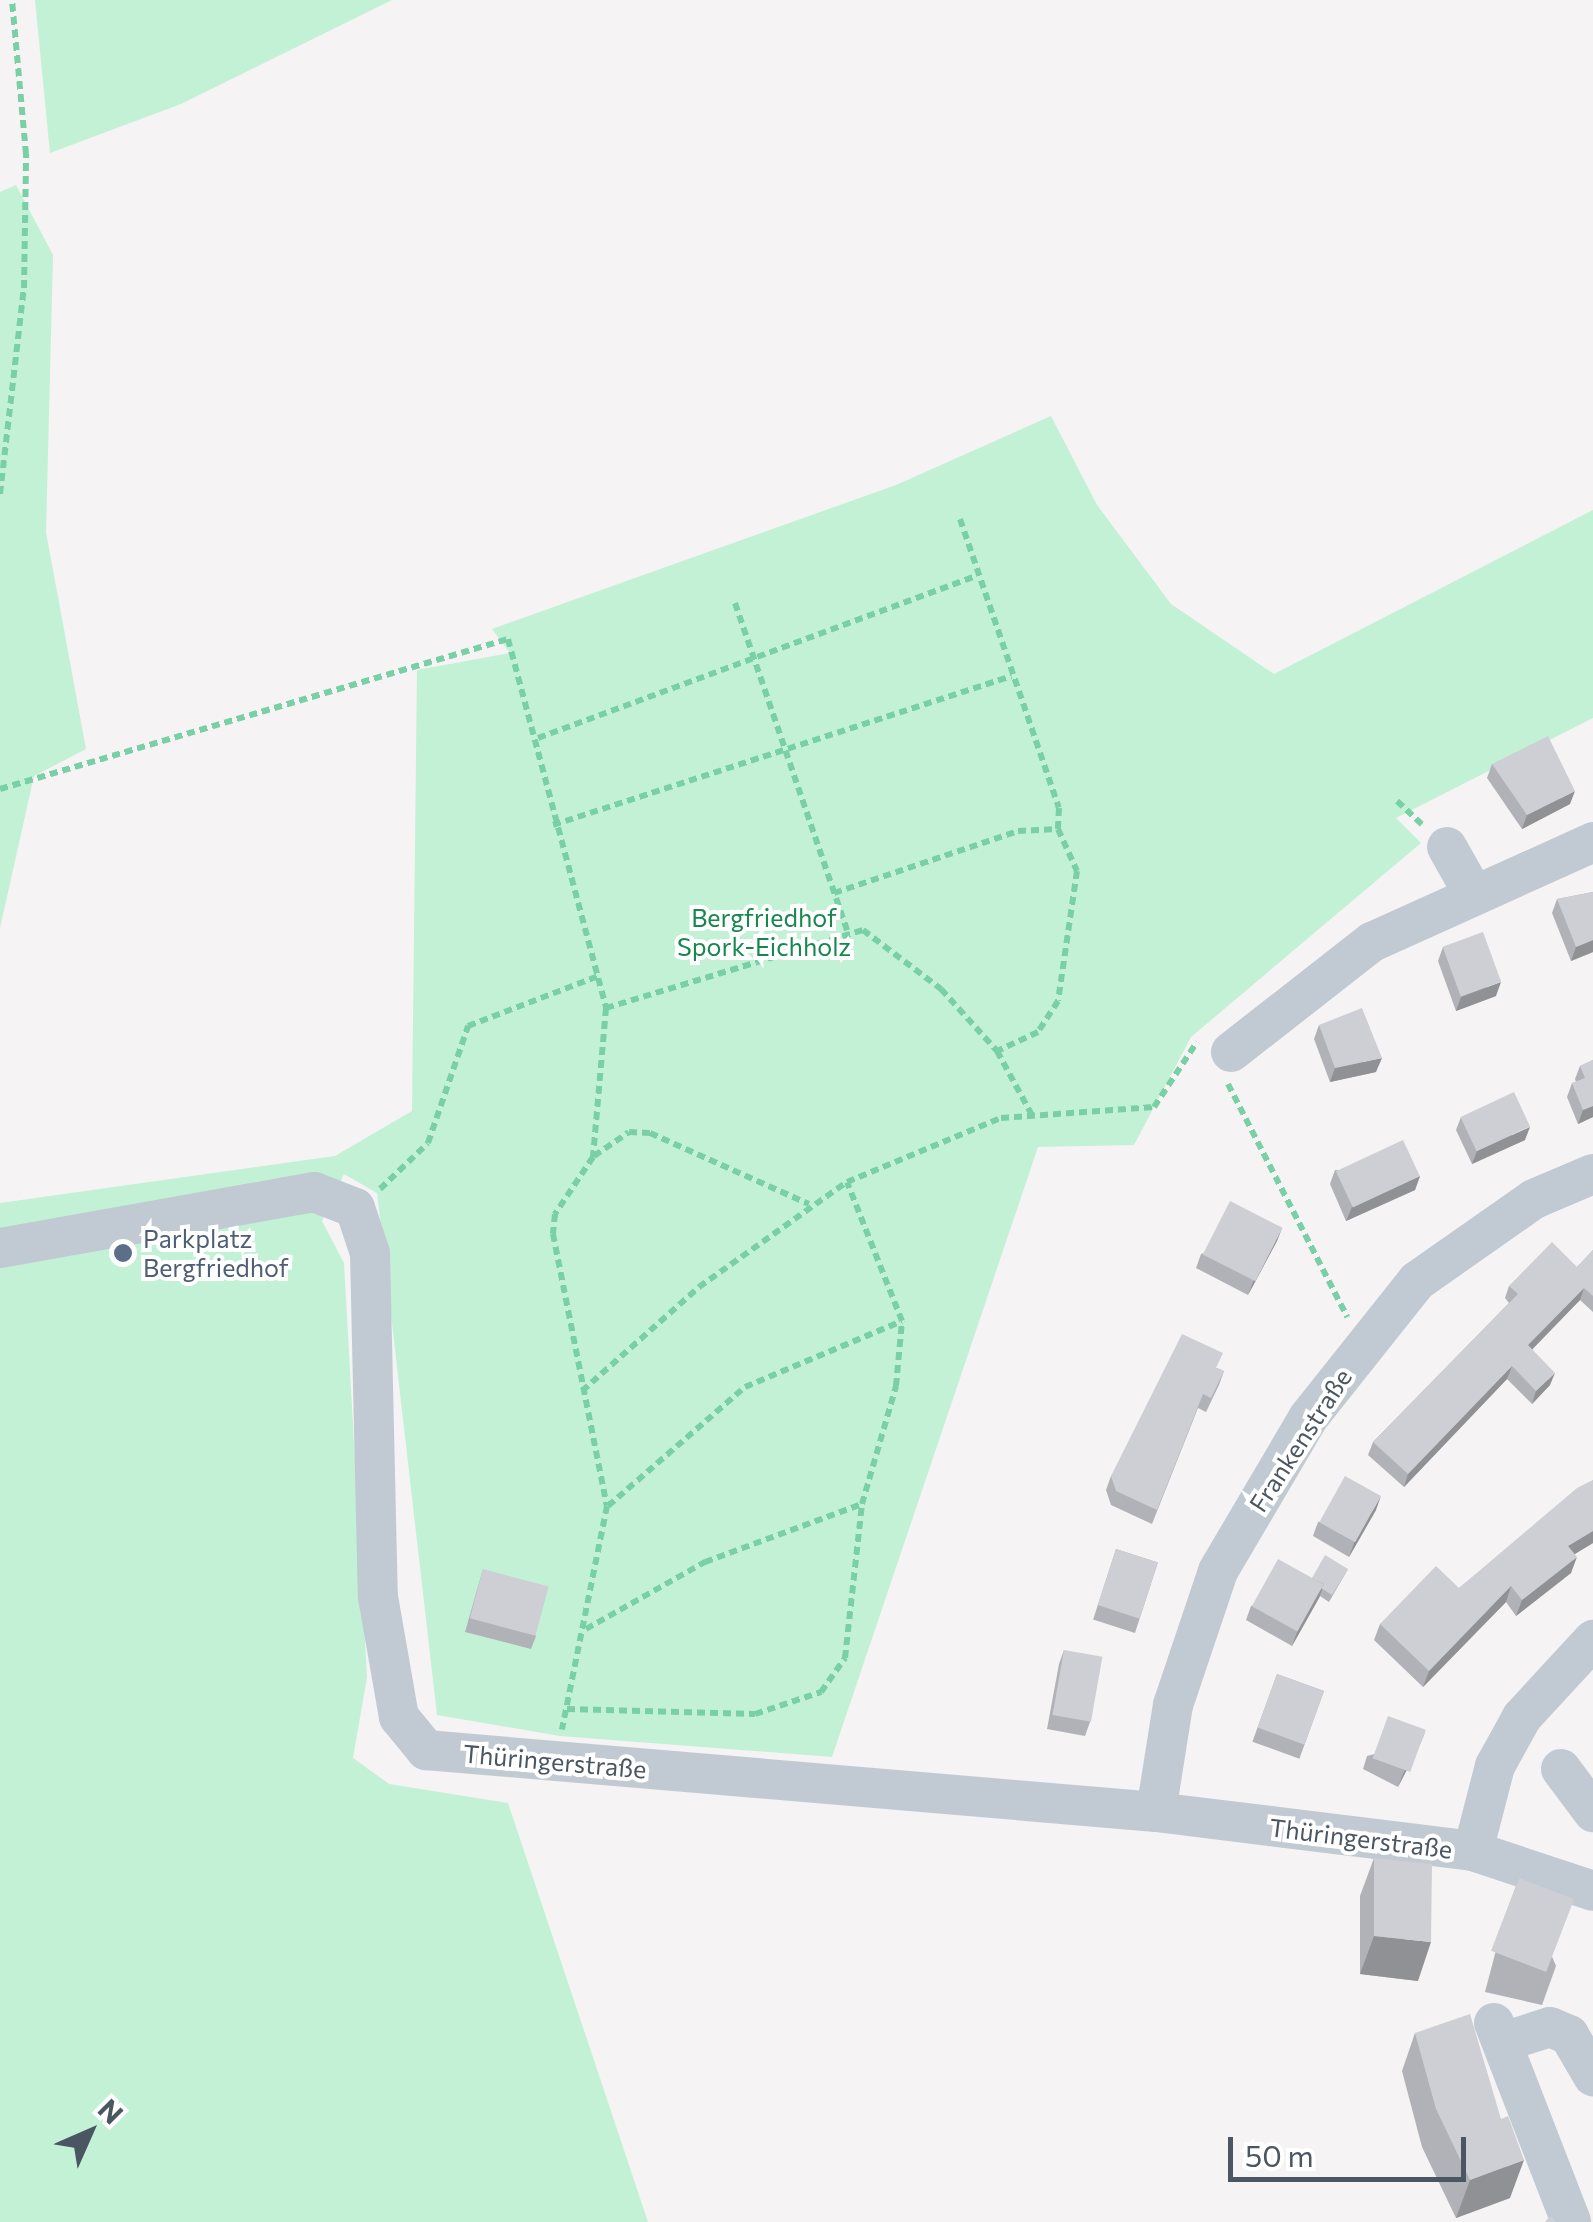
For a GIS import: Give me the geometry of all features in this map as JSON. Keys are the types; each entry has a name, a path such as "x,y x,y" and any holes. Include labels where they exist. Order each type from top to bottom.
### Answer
{"street":[{"path":"1233,1050 1372,942 1593,842"},
{"path":"1447,847 1474,895"},
{"name":"Frankenstraße","path":"1156,1812 1173,1706 1218,1571 1308,1418 1417,1281 1534,1199 1593,1174"},
{"path":"0,1248 314,1192 355,1208"},
{"name":"Thüringerstraße","path":"355,1208 370,1253 377,1578 399,1716 426,1750 1156,1812 1473,1852 1593,1891"},
{"path":"1473,1852 1495,1766 1522,1717 1593,1640"},
{"path":"1561,1769 1593,1812"},
{"path":"1577,2204 1498,2033 1550,2027 1569,2036 1593,2076"}],"path":[{"path":"0,494 24,268 26,154 12,0"},
{"path":"960,519 976,576 1059,808 1058,829 1077,871 1058,1001 1038,1032 997,1051"},
{"path":"538,738 976,576"},
{"path":"735,603 847,930"},
{"path":"0,790 508,639 538,738 553,826 606,1008 593,1157"},
{"path":"553,826 1011,676"},
{"path":"834,893 1018,831 1058,829"},
{"path":"606,1008 847,930 888,943 997,1051 1034,1117"},
{"path":"355,1208 428,1143 468,1026 598,976"},
{"path":"581,1392 810,1204 847,1182 1001,1118 1154,1107 1195,1042 1233,1050 1227,1082 1334,1300"},
{"path":"558,1763 607,1506 581,1392 553,1234 555,1214 593,1157 630,1132 650,1133 810,1204"},
{"path":"567,1709 755,1714 820,1692 845,1658 862,1504 896,1386 902,1321 847,1182"},
{"path":"607,1506 745,1387 902,1321"},
{"path":"586,1629 705,1562 862,1504"}],"green space":[{"path":"35,0 392,0 181,104 50,153"},
{"path":"16,185 53,255 46,532 86,749 34,776 0,928 0,192"},
{"name":"Bergfriedhof Spork-Eichholz","path":"1051,416 1097,505 1171,604 1274,674 1593,510 1593,718 1396,818 1421,843 1191,1037 1134,1145 1038,1147 832,1757 560,1736 437,1715 377,1193 344,1174 322,1221 344,1263 367,1677 353,1758 389,1784 508,1803 648,2222 0,2222 0,1203 335,1156 412,1111 417,670 510,653 492,629 896,485"}],"building":[{"path":"1548,736 1575,791 1527,815 1492,764"},
{"path":"1593,892 1593,940 1576,947 1557,899"},
{"path":"1483,932 1501,982 1461,997 1443,947"},
{"path":"1362,1008 1382,1058 1335,1068 1319,1025"},
{"path":"1593,1060 1593,1106 1583,1110 1572,1083 1585,1078 1580,1066"},
{"path":"1514,1092 1530,1126 1477,1151 1461,1117"},
{"path":"1403,1140 1420,1176 1353,1208 1336,1171"},
{"path":"1230,1201 1283,1228 1255,1281 1203,1254"},
{"path":"1552,1242 1577,1267 1593,1250 1593,1296 1584,1288 1528,1345 1555,1373 1536,1391 1512,1366 1408,1474 1373,1442 1518,1294 1509,1286"},
{"path":"1182,1334 1223,1353 1216,1368 1224,1371 1211,1398 1203,1394 1157,1510 1116,1491 1111,1476"},
{"path":"1345,1476 1381,1496 1355,1542 1319,1522"},
{"path":"1593,1480 1593,1531 1568,1546 1577,1557 1522,1600 1511,1586 1429,1671 1380,1624 1436,1566 1459,1588 1577,1488"},
{"path":"1116,1549 1158,1563 1140,1619 1098,1605"},
{"path":"1325,1555 1348,1569 1332,1595 1321,1588 1324,1584 1312,1578"},
{"path":"1278,1559 1323,1584 1297,1631 1252,1606"},
{"path":"483,1569 549,1587 535,1636 470,1618"},
{"path":"1064,1650 1102,1657 1091,1722 1053,1715"},
{"path":"1277,1674 1324,1691 1304,1745 1258,1728"},
{"path":"1388,1716 1426,1730 1410,1772 1373,1758"},
{"path":"1374,1858 1432,1864 1431,1942 1374,1936"},
{"path":"1519,1878 1574,1899 1546,1972 1491,1951"},
{"path":"1470,2014 1501,2119 1508,2116 1524,2160 1470,2180 1436,2109 1415,2033"}],"place":[{"name":"Parkplatz Bergfriedhof","path":"123,1253"}]}
